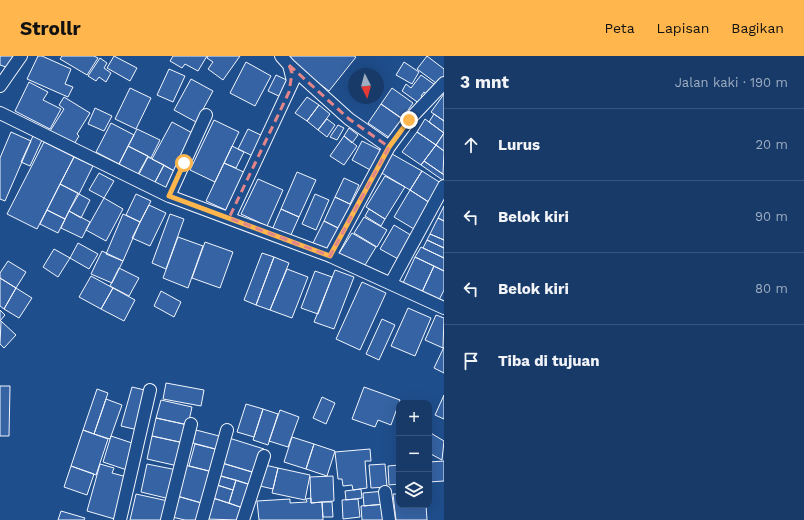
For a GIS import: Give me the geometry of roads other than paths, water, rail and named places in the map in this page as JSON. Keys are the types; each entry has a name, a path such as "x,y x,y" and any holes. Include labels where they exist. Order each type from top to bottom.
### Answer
{"street":[{"path":"0,86 22,56"},
{"path":"281,56 349,119 389,147"},
{"path":"229,218 271,124 289,92 293,81 289,65"},
{"path":"330,256 389,147 409,120 444,83"},
{"path":"0,113 169,196 330,256 444,308"},
{"path":"169,196 206,115"},
{"path":"391,283 444,186"},
{"path":"120,520 150,390"},
{"path":"167,520 191,424"},
{"path":"202,520 227,430"},
{"path":"243,520 264,456"},
{"path":"386,492 389,520"}]}
